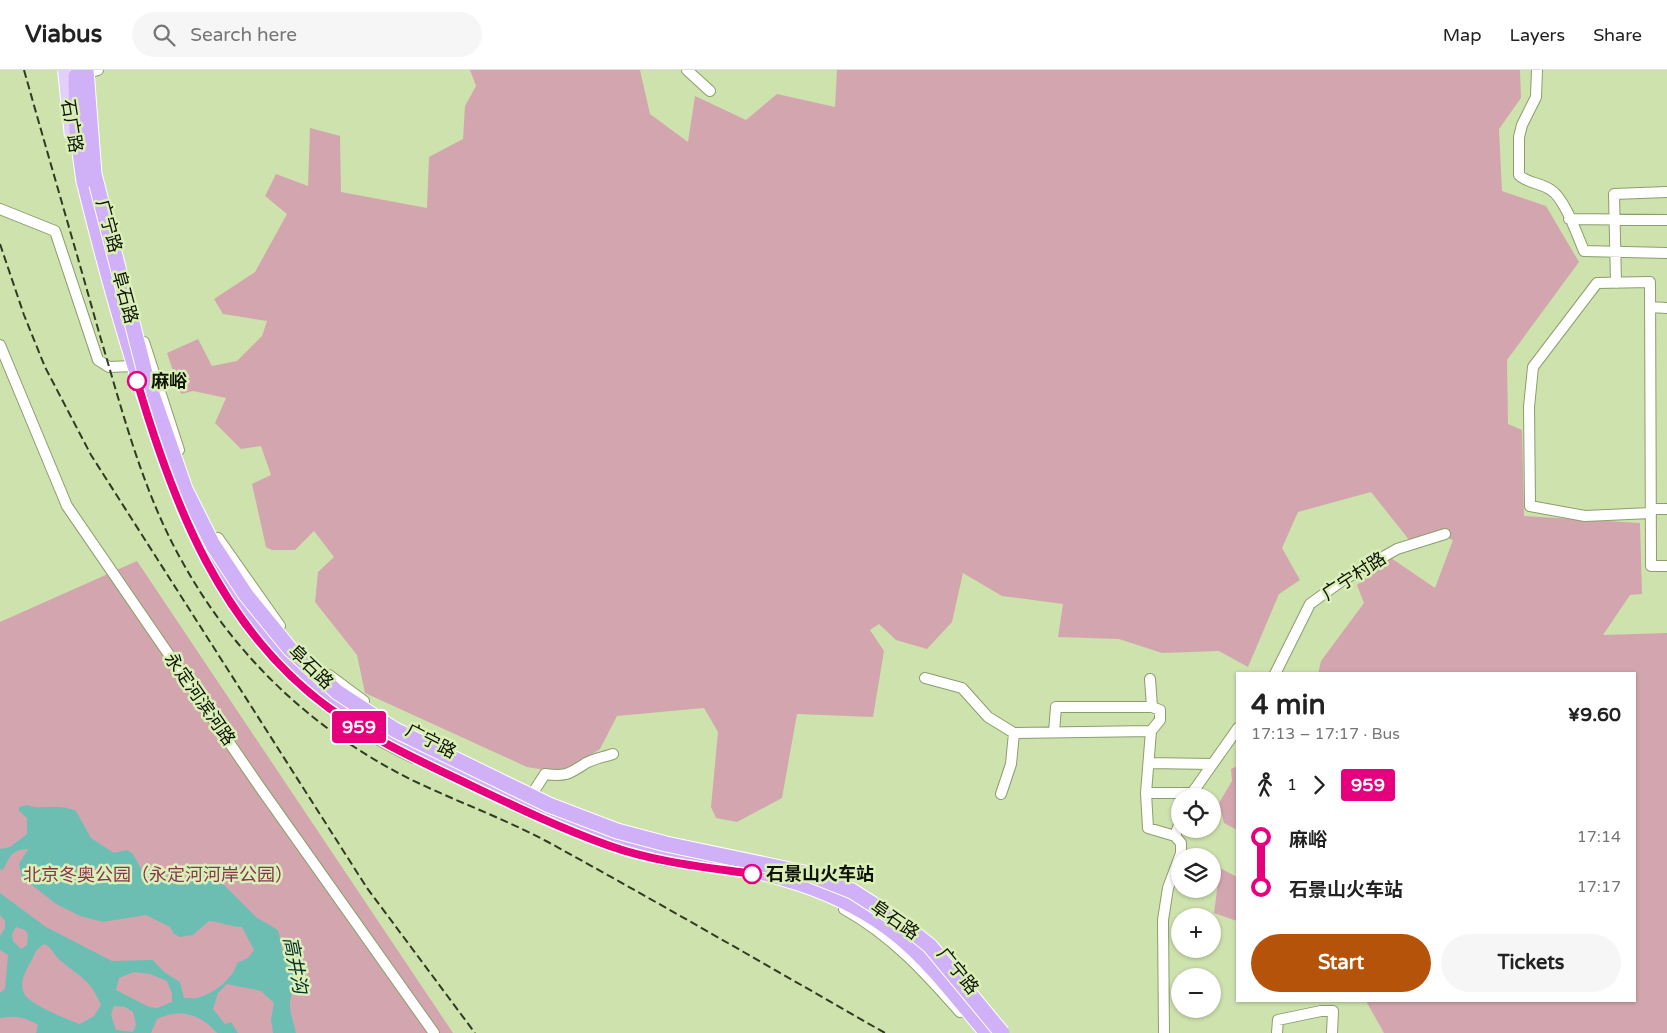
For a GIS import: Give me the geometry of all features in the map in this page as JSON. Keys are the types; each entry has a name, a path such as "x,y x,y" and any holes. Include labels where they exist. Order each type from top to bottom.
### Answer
{"highway":[{"name":"阜石路","path":"77,72 77,132 84,182 138,380 191,524 204,551 237,602 282,658 331,701 390,739 544,816 614,839 666,853 781,876 807,884 846,902 894,932 923,958 987,1033"},
{"name":"阜石路","path":"77,72 94,174 146,377 185,488 213,546 246,595 290,649 337,692 395,730 549,805 616,831 666,844 809,874 852,891 899,920 930,946 1002,1033"}],"street":[{"path":"77,72 98,70"},
{"path":"687,70 710,91"},
{"path":"1537,70 1536,97 1522,125 1519,175 1523,179 1553,191 1584,251 1667,253"},
{"name":"广宁路","path":"77,72 82,187 94,238 150,424 176,498 200,554 234,609 280,666 328,707 389,746 544,820 612,846 663,860 761,876 809,891 846,910 890,939 921,967 978,1033"},
{"name":"广宁路","path":"77,72 88,120 96,179 116,256 191,487 219,541 294,644 341,685 399,725 534,791 620,825 667,838 811,869 853,887 901,916 933,940 1008,1033"},
{"path":"1616,283 1614,194 1667,192"},
{"path":"0,209 55,231 98,360 109,367 133,366"},
{"path":"1569,219 1667,220"},
{"path":"1667,509 1651,511 1585,516 1530,506 1529,407 1533,367 1597,283 1650,282 1651,511 1652,566 1667,566"},
{"path":"1650,307 1667,308"},
{"name":"永定河滨河路","path":"0,345 67,506 258,783 434,1033"},
{"name":"广宁村路","path":"1276,672 1310,604 1343,580 1397,548 1445,534"},
{"path":"925,678 962,688 988,717 1014,733 1151,731"},
{"path":"1150,679 1152,707"},
{"path":"1054,732 1056,707 1152,707 1160,710 1160,720 1151,731 1146,793 1148,828 1171,835"},
{"path":"1195,788 1236,731"},
{"path":"1001,794 1011,764 1014,733"},
{"path":"534,791 545,774 562,776 578,770 586,763 613,754"},
{"path":"1149,763 1212,764"},
{"path":"1146,793 1171,794"},
{"path":"1164,1033 1163,920 1168,888 1181,853 1181,843 1177,838"},
{"path":"1277,1033 1278,1020 1321,1011 1333,1011 1332,1033"}],"green space":[{"path":"470,70 640,70 650,114 688,142 695,96 746,120 777,94 835,107 837,70 1520,70 1521,98 1499,129 1502,191 1546,206 1579,262 1507,360 1508,424 1522,430 1524,516 1640,523 1642,594 1630,595 1603,635 1667,633 1667,1033 1384,1033 1367,1002 1636,1002 1636,672 1318,672 1321,661 1364,603 1357,585 1391,558 1435,588 1453,540 1436,534 1410,541 1371,492 1298,512 1282,548 1300,580 1279,594 1248,667 1219,651 1162,653 1119,639 1058,637 1063,604 1002,596 963,573 952,622 927,649 896,640 879,624 870,630 884,651 873,717 797,714 782,798 737,822 716,818 711,807 718,732 704,708 617,716 600,749 562,773 527,767 365,693 357,655 315,602 318,572 334,557 314,531 295,550 272,550 266,547 252,484 271,475 261,446 241,449 215,423 226,398 193,391 181,394 167,353 198,339 212,366 237,361 262,336 267,321 223,314 214,299 255,272 287,214 265,196 276,174 308,186 310,128 340,136 341,192 427,208 429,157 463,139 465,106 476,86"},
{"name":"北京冬奥公园（永定河河岸公园）","path":"137,561 453,1033 0,1033 0,622"},
{"path":"1236,766 1236,829 1224,823 1221,811 1221,800 1232,781 1231,769"},
{"path":"1221,869 1236,876 1236,921 1221,915 1221,908 1215,908 1216,898 1221,898"}],"water":[{"path":"27,805 33,807 62,807 76,811 91,838 114,853 127,850 133,854 144,874 156,881 189,883 208,877 222,883 257,918 293,962 297,984 291,997 290,1008 296,1033 273,1033 271,1019 274,1003 261,991 227,984 218,993 213,1009 225,1024 231,1022 238,1033 217,1033 211,1026 197,1017 182,1014 174,1014 157,1019 151,1033 36,1033 38,1025 29,1020 15,1017 0,1018 0,993 5,989 8,955 0,950 0,936 5,928 5,921 0,915 0,893 46,927 112,961 153,960 164,972 180,982 184,998 198,998 218,988 232,974 237,963 248,958 254,950 242,927 209,921 193,935 180,937 174,934 170,927 146,915 103,922 80,916 56,904 22,877 19,864 28,849 14,853 2,871 0,868 0,849 10,847 27,834 27,818 19,811 19,807","holes":["16,927 25,930 28,934 27,945 21,949 13,941 12,934","45,944 48,946 59,959 89,984 101,1005 94,1016 80,1024 42,1008 25,995 22,988 24,976 39,948","134,972 150,974 167,981 172,994 172,1002 157,1008 149,1007 116,990 119,978","114,1006 125,1007 133,1012 136,1024 133,1032 116,1030 111,1015"]}],"waterway":[{"name":"高井沟","path":"252,922 273,934 277,957"}],"railway":[{"path":"24,70 117,394 145,481 156,509 183,563 227,630 252,660 310,714 341,738 375,760 410,779 548,842 885,1033"},
{"path":"0,244 24,315 45,367 91,455 367,888 475,1033"}],"bus line":[{"name":"959","path":"137,381 176,498 200,554 234,609 280,666 328,707 389,746 544,820 612,846 663,860 752,874"}],"place":[{"name":"麻峪","path":"137,381"},
{"name":"石景山火车站","path":"752,874"}]}
